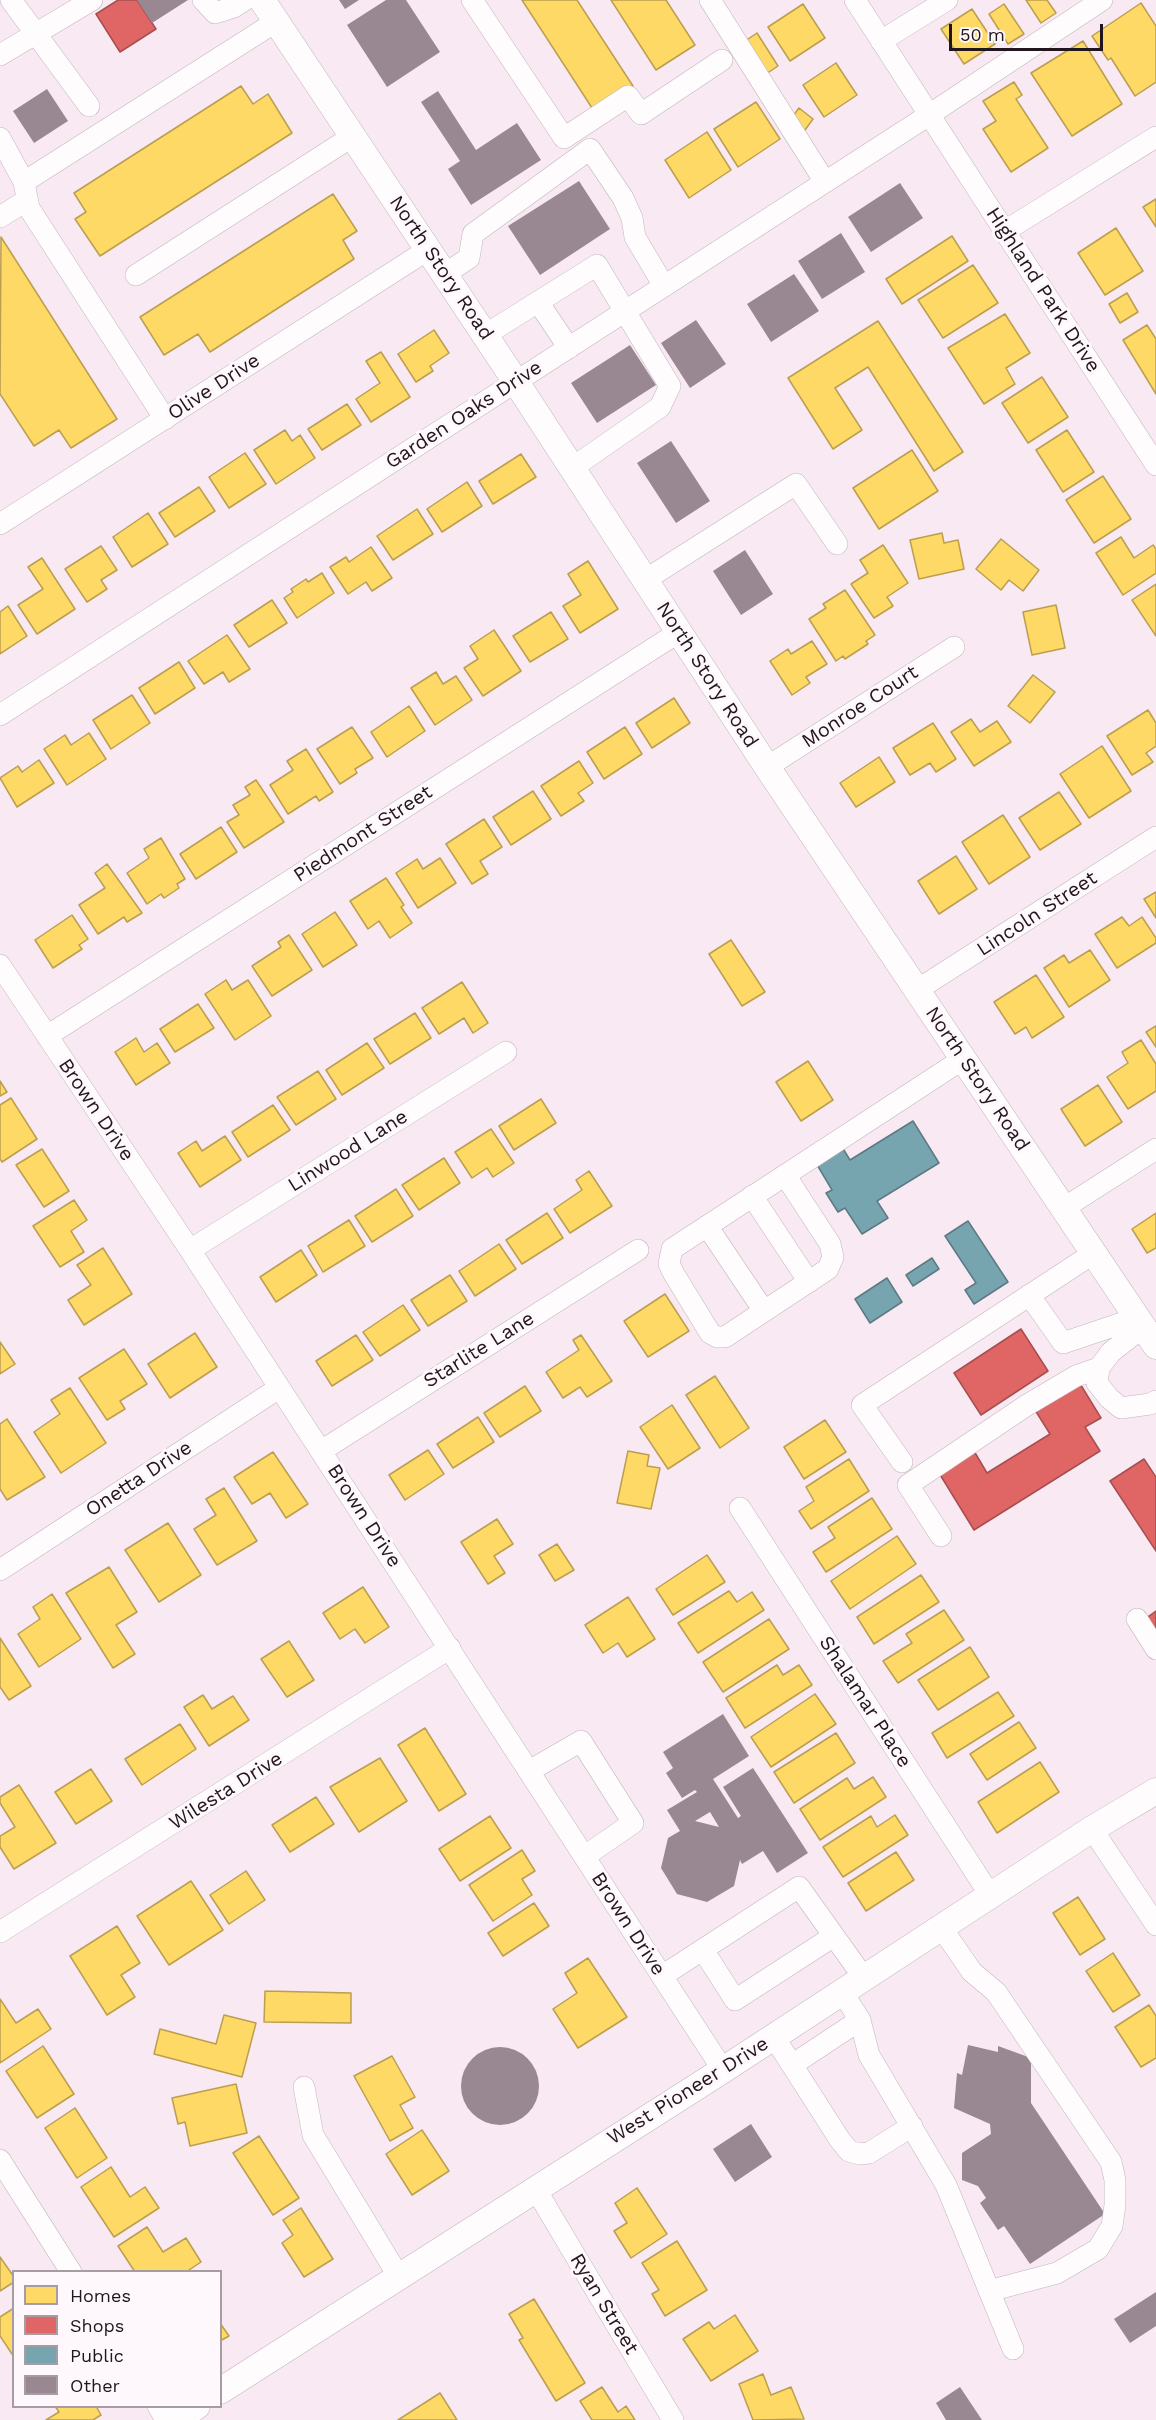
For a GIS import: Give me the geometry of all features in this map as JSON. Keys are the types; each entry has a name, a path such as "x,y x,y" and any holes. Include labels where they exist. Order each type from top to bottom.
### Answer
{"main road":[{"name":"North Story Road","path":"262,0 516,381 767,767 1146,1330"},
{"name":"West Pioneer Drive","path":"222,2390 723,2070 1092,1829 1156,1791"},
{"path":"176,2420 194,2408"}],"street":[{"path":"11,0 34,34 89,105"},
{"path":"0,55 92,0"},
{"path":"203,0 215,13 234,7 245,0"},
{"path":"472,0 564,138 628,96 641,114 722,60"},
{"path":"710,0 825,182"},
{"name":"Highland Park Drive","path":"855,0 1156,465"},
{"path":"881,41 947,0"},
{"name":"Garden Oaks Drive","path":"0,715 929,115 1102,0"},
{"path":"0,217 26,191 277,21"},
{"path":"136,275 353,136"},
{"path":"1005,231 1156,137"},
{"path":"0,138 26,191 29,208 165,419"},
{"path":"445,274 469,258 473,234 590,149 623,198 632,218 635,237 664,286"},
{"name":"Olive Drive","path":"1,520 165,419 429,249"},
{"path":"485,335 597,265 670,386 660,406 572,468"},
{"path":"538,302 569,348"},
{"path":"645,580 796,484 837,544"},
{"name":"Piedmont Street","path":"47,1036 679,632"},
{"name":"Monroe Court","path":"767,767 954,647"},
{"name":"Lincoln Street","path":"917,990 1156,837"},
{"name":"Brown Drive","path":"0,965 450,1648 723,2070"},
{"name":"Linwood Lane","path":"189,1250 506,1052"},
{"path":"785,1175 830,1244 833,1257 828,1269 725,1337 717,1337 710,1333 669,1264 672,1249 752,1196 963,1059"},
{"path":"1064,1208 1156,1149"},
{"path":"752,1196 809,1282"},
{"path":"707,1226 764,1311"},
{"name":"Starlite Lane","path":"321,1451 638,1250"},
{"path":"902,1462 862,1405 1094,1252"},
{"path":"1029,1296 1063,1343 1146,1330"},
{"path":"1146,1330 1111,1352 1099,1368 1097,1383 1121,1408 1156,1401"},
{"path":"941,1536 908,1485 1027,1405 1076,1376 1099,1368"},
{"name":"Onetta Drive","path":"0,1570 279,1388"},
{"name":"Shalamar Place","path":"740,1508 990,1895"},
{"path":"1137,1619 1156,1649"},
{"name":"Wilesta Drive","path":"0,1932 450,1648"},
{"path":"530,1771 581,1742 633,1823 585,1856"},
{"path":"1092,1829 1156,1924"},
{"path":"662,1976 799,1887 864,1978"},
{"path":"941,1927 972,1972 996,1992 1112,2162 1115,2180 1112,2226 1098,2249 1057,2273 989,2291"},
{"path":"703,1950 735,2000 834,1936"},
{"path":"842,1992 860,2020 869,2055 946,2185 1013,2349"},
{"path":"807,2015 826,2043"},
{"path":"792,2064 860,2020"},
{"path":"774,2037 849,2151 860,2154 869,2153 912,2126"},
{"path":"304,2087 314,2135 399,2277"},
{"path":"0,2160 70,2270"},
{"name":"Ryan Street","path":"535,2188 673,2420"}],"building: Homes":[{"path":"522,0 577,0 633,86 594,111"},
{"path":"611,0 666,0 695,45 656,70"},
{"path":"1026,0 1047,0 1056,13 1041,23"},
{"path":"1141,3 1156,26 1156,82 1135,96 1111,58 1108,60 1092,36"},
{"path":"803,4 825,38 790,61 768,27"},
{"path":"1004,4 1024,34 1008,44 989,14"},
{"path":"972,9 995,44 964,64 941,29"},
{"path":"757,33 778,66 766,74 745,41"},
{"path":"1083,41 1122,104 1072,136 1031,73"},
{"path":"836,63 857,95 824,117 803,85"},
{"path":"1014,82 1022,95 1016,99 1048,148 1011,172 983,129 996,121 983,101"},
{"path":"241,86 253,104 268,94 292,133 100,256 75,219 86,212 74,193"},
{"path":"756,102 780,139 738,167 714,129"},
{"path":"799,108 813,119 805,130 790,120"},
{"path":"707,132 731,170 689,198 665,160"},
{"path":"333,194 357,231 343,240 354,259 210,352 198,334 164,355 140,317"},
{"path":"1156,199 1156,227 1143,207"},
{"path":"1116,228 1143,271 1105,295 1078,253"},
{"path":"952,236 968,261 902,304 886,279"},
{"path":"1,237 117,419 71,448 59,430 34,446 0,394"},
{"path":"973,265 998,303 943,338 918,300"},
{"path":"1127,293 1138,312 1120,323 1109,304"},
{"path":"1005,314 1030,353 1006,368 1015,384 984,404 948,348"},
{"path":"878,321 963,452 934,471 868,367 835,388 862,430 833,449 788,378"},
{"path":"1147,325 1156,339 1156,394 1123,340"},
{"path":"434,330 449,353 430,366 433,371 416,382 398,354"},
{"path":"381,352 410,397 371,422 356,399 380,383 366,361"},
{"path":"1042,377 1068,417 1028,443 1002,403"},
{"path":"347,404 361,425 322,450 308,429"},
{"path":"285,430 292,441 300,435 315,458 276,484 254,450"},
{"path":"1067,430 1094,472 1063,492 1036,450"},
{"path":"912,450 938,491 879,529 853,488"},
{"path":"245,453 266,484 229,508 209,477"},
{"path":"521,454 536,477 493,504 479,481"},
{"path":"1103,476 1131,519 1094,543 1066,500"},
{"path":"467,482 482,506 442,532 427,509"},
{"path":"199,487 215,511 175,537 159,513"},
{"path":"417,509 433,534 393,560 377,536"},
{"path":"148,513 168,544 132,567 113,537"},
{"path":"942,533 944,543 958,540 964,569 919,579 910,540"},
{"path":"1121,537 1134,558 1153,545 1156,549 1156,573 1123,595 1096,553"},
{"path":"1001,539 1039,570 1023,591 1009,580 1001,590 976,569"},
{"path":"883,545 908,583 887,597 893,606 874,618 851,584 868,573 860,560"},
{"path":"101,546 117,570 101,580 107,589 87,602 65,569"},
{"path":"371,547 392,578 372,591 366,582 348,594 330,567 346,557 349,562"},
{"path":"42,558 75,609 37,634 18,605 43,589 28,567"},
{"path":"588,561 618,609 580,633 563,606 581,595 568,574"},
{"path":"322,573 334,593 297,618 284,598 293,592 291,589 306,579 308,582"},
{"path":"1156,584 1156,636 1132,600"},
{"path":"845,590 875,635 866,641 868,644 845,659 843,656 836,661 809,619 826,608 823,604"},
{"path":"272,600 287,623 249,647 234,625"},
{"path":"1056,605 1065,648 1032,655 1023,612"},
{"path":"8,606 27,636 0,654 0,612"},
{"path":"551,612 568,639 530,662 513,636"},
{"path":"494,630 521,671 483,696 464,668 478,659 470,646"},
{"path":"227,635 250,669 229,682 223,672 204,684 188,661"},
{"path":"812,641 827,664 806,677 810,683 792,695 770,661 788,649 791,654"},
{"path":"179,662 195,688 155,714 139,688"},
{"path":"436,672 443,684 456,676 472,700 435,725 411,688"},
{"path":"1033,675 1055,692 1030,723 1008,706"},
{"path":"132,695 150,723 111,749 93,720"},
{"path":"674,698 690,723 652,748 636,723"},
{"path":"409,706 425,731 387,757 371,732"},
{"path":"1148,710 1156,723 1156,746 1146,753 1153,762 1132,775 1107,736"},
{"path":"971,719 980,732 997,721 1011,742 974,766 951,732"},
{"path":"933,723 956,759 936,772 930,763 910,775 893,748"},
{"path":"352,727 373,758 355,769 357,773 340,784 317,749"},
{"path":"625,727 642,754 604,779 587,752"},
{"path":"89,733 106,759 67,785 44,749 65,735 71,745"},
{"path":"1102,746 1131,791 1089,818 1060,774"},
{"path":"306,749 333,792 319,801 316,796 288,814 270,785 293,770 287,761"},
{"path":"879,757 895,782 856,807 840,783"},
{"path":"39,760 54,783 17,807 0,778 18,766 22,772"},
{"path":"579,761 593,783 578,793 584,801 561,816 541,786"},
{"path":"256,780 284,822 244,848 227,822 239,815 233,805 250,795 245,787"},
{"path":"533,791 551,819 511,845 493,817"},
{"path":"1059,792 1081,824 1040,850 1019,818"},
{"path":"1003,815 1030,857 989,884 962,842"},
{"path":"484,819 502,847 480,861 488,874 472,884 446,844"},
{"path":"221,827 237,852 196,879 180,854"},
{"path":"161,838 185,879 177,884 179,888 164,898 161,894 147,904 127,873 149,858 144,849"},
{"path":"956,856 977,889 939,914 918,881"},
{"path":"440,858 456,883 418,908 396,873 417,859 423,869"},
{"path":"107,864 142,913 127,922 124,917 98,934 79,905 105,888 95,873"},
{"path":"386,878 404,905 401,907 412,923 390,938 379,921 368,929 350,901"},
{"path":"1156,892 1156,918 1144,899"},
{"path":"335,912 357,945 323,967 302,934"},
{"path":"72,915 88,939 79,945 82,949 53,968 35,940"},
{"path":"1122,917 1129,926 1142,917 1156,938 1156,943 1117,968 1095,934"},
{"path":"289,935 312,970 272,996 252,966 281,947 278,942"},
{"path":"731,940 765,992 742,1006 709,954"},
{"path":"1090,950 1110,980 1069,1007 1044,968 1064,955 1069,963"},
{"path":"1036,975 1064,1017 1032,1038 1026,1027 1015,1034 994,1002"},
{"path":"226,980 232,990 248,980 271,1016 235,1040 205,994"},
{"path":"462,982 488,1023 473,1033 464,1018 439,1034 422,1008"},
{"path":"198,1004 214,1028 175,1052 160,1029"},
{"path":"415,1013 431,1038 390,1064 374,1039"},
{"path":"1156,1026 1156,1047 1146,1032"},
{"path":"136,1038 144,1052 157,1043 170,1063 136,1085 115,1052"},
{"path":"1141,1040 1156,1064 1156,1091 1128,1109 1107,1077 1128,1063 1122,1052"},
{"path":"367,1043 384,1068 342,1095 326,1070"},
{"path":"808,1061 833,1100 801,1121 776,1082"},
{"path":"318,1071 336,1099 296,1125 277,1097"},
{"path":"0,1081 7,1092 0,1096"},
{"path":"1098,1085 1122,1122 1085,1146 1061,1109"},
{"path":"11,1098 37,1139 2,1162 0,1159 0,1105"},
{"path":"541,1099 556,1123 514,1150 499,1126"},
{"path":"273,1105 290,1130 248,1157 232,1132"},
{"path":"491,1129 514,1163 493,1177 487,1168 472,1178 455,1152"},
{"path":"225,1136 241,1160 200,1187 178,1153 196,1141 202,1151"},
{"path":"42,1149 69,1191 44,1207 16,1165"},
{"path":"444,1158 460,1183 419,1210 402,1185"},
{"path":"589,1171 612,1206 570,1233 554,1209 582,1190 576,1180"},
{"path":"396,1189 413,1216 372,1242 355,1216"},
{"path":"74,1200 87,1220 71,1231 84,1252 60,1267 33,1226"},
{"path":"547,1213 563,1238 522,1264 506,1240"},
{"path":"1156,1213 1156,1248 1147,1253 1132,1229"},
{"path":"349,1220 365,1246 323,1272 308,1246"},
{"path":"499,1244 516,1269 475,1296 459,1271"},
{"path":"103,1248 132,1294 84,1325 68,1300 91,1285 77,1265"},
{"path":"301,1250 317,1275 276,1302 260,1277"},
{"path":"450,1275 467,1301 428,1326 411,1300"},
{"path":"665,1294 689,1331 648,1357 624,1321"},
{"path":"403,1305 420,1330 380,1356 363,1332"},
{"path":"195,1333 217,1367 170,1398 148,1364"},
{"path":"356,1335 373,1360 332,1386 316,1361"},
{"path":"581,1335 612,1381 587,1397 580,1387 563,1398 546,1372 579,1350 573,1340"},
{"path":"0,1342 15,1364 0,1374"},
{"path":"124,1349 147,1384 120,1401 125,1409 107,1420 79,1378"},
{"path":"715,1376 749,1428 720,1448 686,1395"},
{"path":"525,1386 541,1411 500,1437 484,1413"},
{"path":"70,1388 106,1443 61,1473 34,1432 60,1414 51,1400"},
{"path":"672,1405 700,1448 668,1469 640,1427"},
{"path":"478,1417 494,1442 453,1468 437,1444"},
{"path":"7,1419 45,1477 7,1500 0,1489 0,1424"},
{"path":"825,1420 846,1452 804,1479 784,1447"},
{"path":"428,1450 444,1474 405,1500 389,1475"},
{"path":"628,1451 649,1455 647,1466 660,1468 651,1509 617,1503"},
{"path":"273,1452 308,1504 286,1518 270,1493 252,1504 234,1477"},
{"path":"849,1459 869,1491 811,1529 799,1511 814,1501 806,1487"},
{"path":"224,1488 257,1541 217,1565 194,1529 216,1515 206,1499"},
{"path":"872,1498 892,1529 826,1572 813,1552 835,1538 828,1527"},
{"path":"497,1519 513,1544 494,1556 505,1573 488,1584 461,1542"},
{"path":"168,1523 201,1575 159,1602 125,1550"},
{"path":"897,1536 916,1564 850,1609 831,1581"},
{"path":"557,1544 574,1570 555,1581 539,1555"},
{"path":"707,1555 725,1582 673,1615 656,1589"},
{"path":"109,1567 137,1612 116,1625 135,1654 113,1668 66,1593"},
{"path":"921,1575 939,1602 874,1644 857,1617"},
{"path":"363,1587 389,1627 365,1643 355,1629 340,1639 323,1613"},
{"path":"729,1591 737,1602 752,1592 764,1610 698,1653 678,1623"},
{"path":"52,1594 81,1639 39,1667 18,1634 40,1619 33,1607"},
{"path":"628,1597 655,1639 627,1657 618,1643 603,1653 585,1625"},
{"path":"944,1610 964,1640 898,1683 883,1661 912,1643 906,1634"},
{"path":"769,1619 789,1649 723,1692 703,1662"},
{"path":"0,1638 31,1686 9,1700 0,1687"},
{"path":"289,1641 314,1680 287,1697 261,1659"},
{"path":"970,1647 989,1677 938,1710 918,1680"},
{"path":"777,1665 783,1675 799,1665 812,1685 745,1728 726,1698"},
{"path":"998,1692 1014,1716 947,1758 932,1733"},
{"path":"815,1694 836,1724 771,1767 751,1737"},
{"path":"203,1695 212,1709 233,1696 249,1720 209,1746 184,1707"},
{"path":"1019,1722 1036,1748 987,1780 970,1754"},
{"path":"180,1724 196,1749 142,1785 125,1759"},
{"path":"425,1728 466,1794 439,1811 398,1745"},
{"path":"836,1733 855,1763 794,1803 774,1772"},
{"path":"380,1758 407,1801 359,1832 330,1787"},
{"path":"1040,1762 1059,1792 997,1833 978,1802"},
{"path":"91,1769 112,1801 76,1824 55,1792"},
{"path":"873,1777 886,1797 820,1840 800,1809 847,1778 854,1789"},
{"path":"19,1785 56,1843 14,1869 0,1847 0,1836 15,1827 0,1803 0,1797"},
{"path":"316,1797 334,1824 290,1852 272,1825"},
{"path":"895,1815 908,1835 843,1877 823,1847 871,1816 877,1827"},
{"path":"490,1816 511,1848 460,1881 439,1849"},
{"path":"522,1850 535,1871 522,1879 532,1895 493,1921 469,1885"},
{"path":"896,1852 914,1880 866,1911 848,1883"},
{"path":"246,1871 265,1900 229,1924 210,1895"},
{"path":"191,1881 223,1930 169,1965 137,1916"},
{"path":"1078,1897 1105,1939 1080,1955 1053,1913"},
{"path":"534,1903 549,1926 503,1956 488,1933"},
{"path":"117,1926 140,1963 121,1975 135,1997 107,2015 70,1956"},
{"path":"1113,1953 1140,1995 1113,2012 1086,1971"},
{"path":"588,1958 627,2017 578,2048 553,2009 577,1993 565,1973"},
{"path":"265,1991 351,1993 351,2023 264,2022"},
{"path":"0,1999 16,2023 38,2009 51,2029 0,2063"},
{"path":"1149,2005 1156,2016 1156,2058 1141,2067 1115,2027"},
{"path":"224,2015 256,2023 242,2077 154,2054 160,2029 216,2044"},
{"path":"43,2046 74,2094 37,2118 6,2071"},
{"path":"392,2056 415,2097 400,2105 413,2128 390,2141 354,2076"},
{"path":"236,2084 247,2133 190,2146 185,2122 178,2124 172,2098"},
{"path":"75,2108 107,2158 77,2178 45,2128"},
{"path":"422,2130 449,2171 412,2195 386,2154"},
{"path":"259,2136 299,2198 273,2215 233,2153"},
{"path":"111,2167 130,2197 145,2187 159,2208 114,2237 81,2187"},
{"path":"637,2188 667,2234 631,2258 614,2231 627,2223 615,2203"},
{"path":"301,2208 333,2259 304,2277 282,2243 293,2235 283,2220"},
{"path":"147,2227 163,2252 186,2238 201,2262 189,2270 134,2270 118,2246"},
{"path":"677,2241 707,2290 665,2316 652,2294 659,2290 642,2263"},
{"path":"0,2257 12,2274 12,2283 0,2291"},
{"path":"534,2299 585,2383 556,2401 519,2340 523,2338 509,2314"},
{"path":"12,2309 12,2354 0,2336 0,2317"},
{"path":"735,2315 758,2351 711,2381 683,2339 709,2322 714,2329"},
{"path":"222,2326 229,2336 222,2340"},
{"path":"763,2374 771,2395 791,2387 804,2419 753,2420 739,2384"},
{"path":"602,2387 618,2412 626,2406 635,2420 592,2420 580,2401"},
{"path":"440,2393 457,2420 398,2420"},
{"path":"56,2408 97,2408 101,2415 93,2420 46,2420 59,2412"}],"building: Shops":[{"path":"118,0 137,0 156,29 120,52 96,14"},
{"path":"1021,1329 1048,1371 981,1415 954,1373"},
{"path":"1079,1382 1101,1418 1085,1427 1100,1451 974,1530 939,1473 974,1451 987,1473 1050,1434 1035,1410"},
{"path":"1144,1459 1156,1477 1156,1551 1110,1481"},
{"path":"1156,1611 1156,1643 1142,1621"}],"building: Public":[{"path":"913,1121 939,1163 877,1201 888,1218 862,1234 845,1208 838,1212 826,1193 832,1190 816,1163 842,1147 850,1160"},
{"path":"968,1221 1008,1282 974,1304 965,1290 976,1283 945,1236"},
{"path":"932,1258 939,1269 913,1286 906,1275"},
{"path":"887,1278 902,1302 870,1323 855,1299"}],"building: Other":[{"path":"137,0 188,0 152,23"},
{"path":"339,0 359,0 345,9"},
{"path":"386,0 406,0 440,52 387,87 347,25"},
{"path":"47,89 68,121 34,143 13,111"},
{"path":"438,91 476,150 517,123 541,160 471,205 448,169 460,161 421,102"},
{"path":"579,181 610,229 540,275 508,226"},
{"path":"900,183 923,218 871,252 848,217"},
{"path":"841,233 865,272 822,299 798,261"},
{"path":"794,274 819,311 771,342 747,304"},
{"path":"696,320 726,364 690,388 661,343"},
{"path":"630,345 656,385 597,423 571,383"},
{"path":"671,441 710,501 676,523 637,463"},
{"path":"745,550 773,594 741,615 713,571"},
{"path":"723,1714 749,1756 713,1779 738,1818 741,1816 723,1787 753,1768 808,1853 777,1873 763,1851 742,1864 740,1860 734,1886 707,1902 677,1894 661,1868 668,1838 680,1831 667,1810 697,1792 695,1790 682,1798 666,1773 673,1768 663,1752","holes":["710,1812 719,1827 695,1821"]},
{"path":"968,2045 998,2052 998,2046 1031,2058 1031,2103 1105,2214 1030,2264 1004,2226 998,2230 980,2203 986,2198 978,2186 962,2180 962,2153 991,2134 990,2124 954,2108 957,2073 962,2075"},
{"path":"500,2047 515,2050 528,2058 536,2071 539,2086 536,2101 528,2114 515,2122 500,2125 485,2122 472,2114 464,2101 461,2086 464,2071 472,2058 485,2050"},
{"path":"751,2124 772,2157 735,2182 713,2149"},
{"path":"1156,2292 1156,2326 1130,2343 1114,2319"},
{"path":"960,2387 982,2420 946,2420 936,2403"}]}
